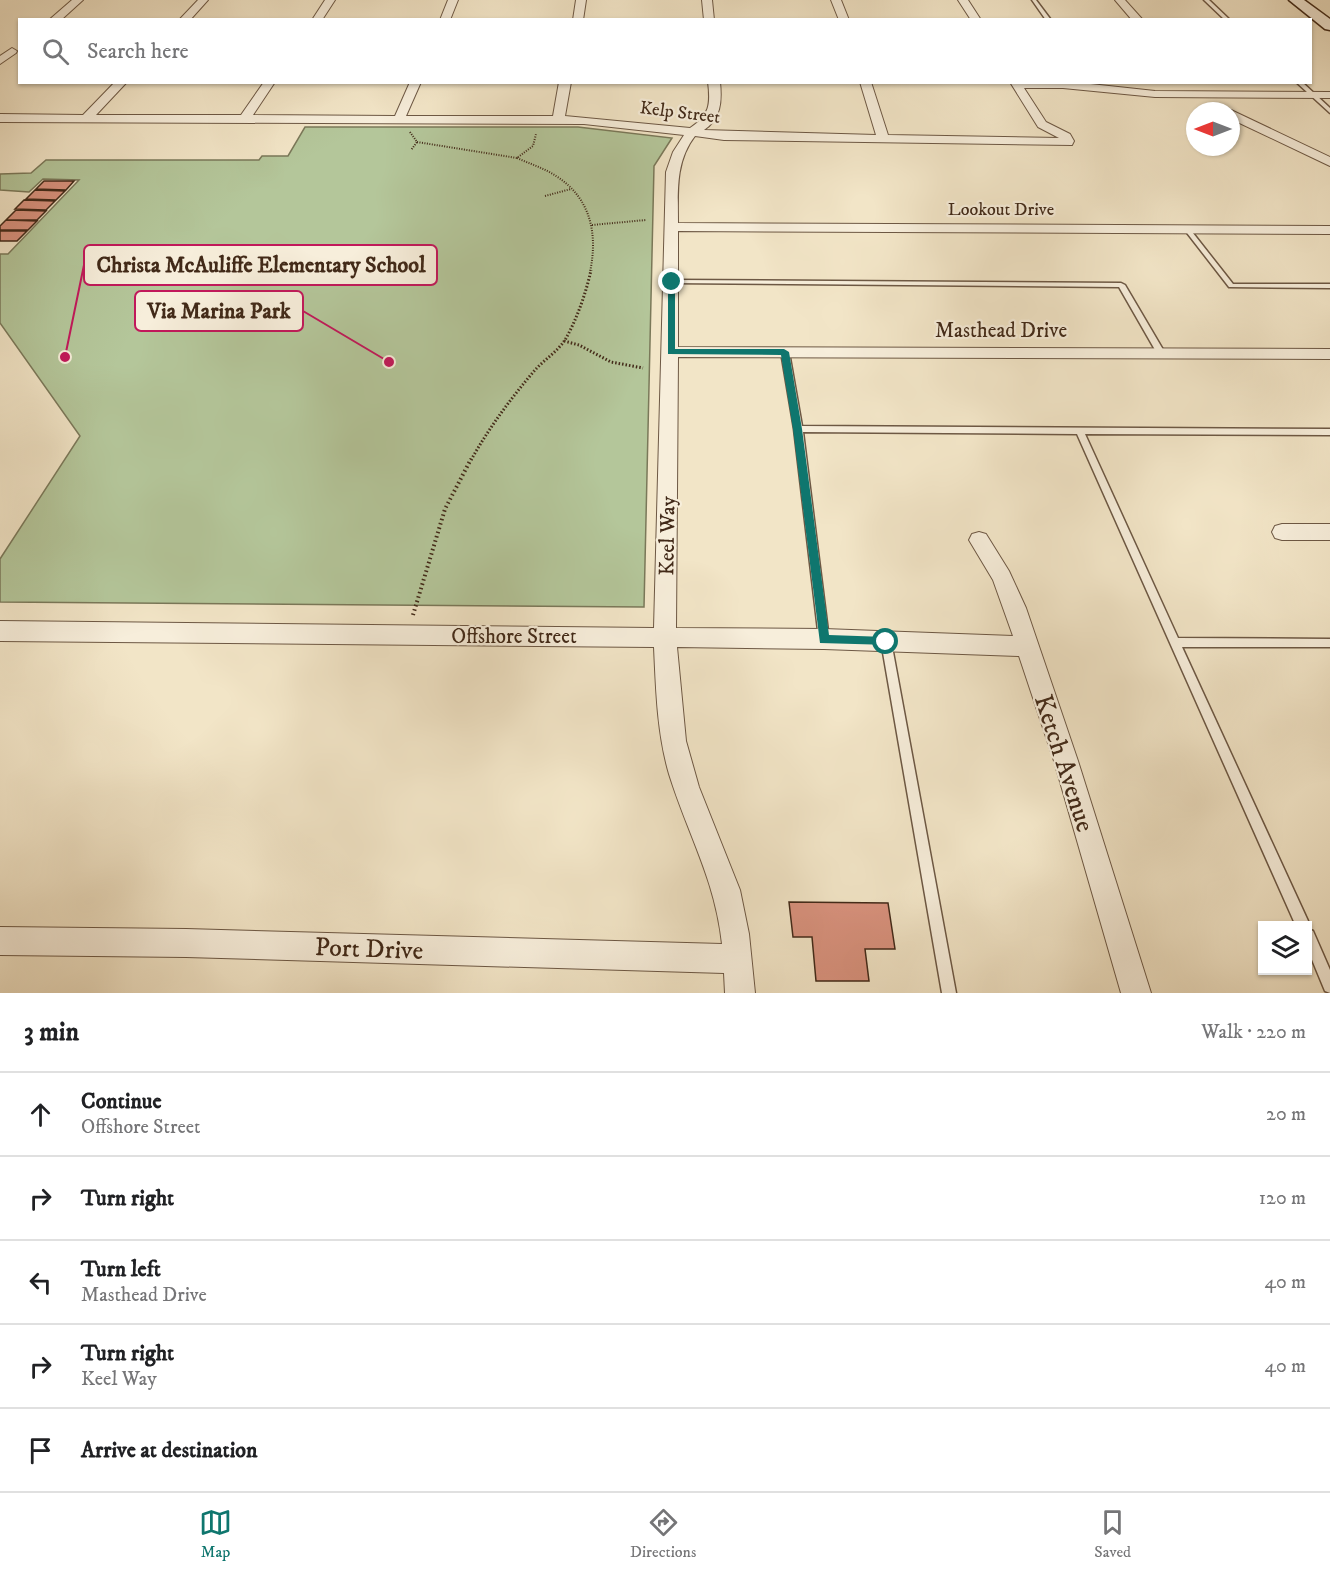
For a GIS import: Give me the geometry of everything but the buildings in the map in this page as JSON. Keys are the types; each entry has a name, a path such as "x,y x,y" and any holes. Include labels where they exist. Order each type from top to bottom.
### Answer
{"street":[{"path":"56,18 78,0"},
{"path":"186,18 204,0"},
{"path":"318,18 330,0"},
{"path":"446,18 453,0"},
{"path":"578,18 581,0"},
{"path":"707,0 709,18"},
{"path":"836,0 843,18"},
{"path":"963,0 974,18"},
{"path":"1120,0 1135,18"},
{"path":"1296,0 1330,26"},
{"path":"0,61 12,51"},
{"path":"86,118 120,84"},
{"path":"244,119 269,84"},
{"path":"399,119 415,84"},
{"path":"558,120 565,84"},
{"name":"Keel Way","path":"714,84 716,100 713,112 706,122 691,133 675,161 672,172 665,638 668,705 676,755 693,808 722,876 729,902 738,959 740,993"},
{"path":"866,84 883,138"},
{"name":"Kelp Street","path":"0,118 558,120 616,123 739,137 1068,142 1066,137 1042,124 1017,84"},
{"path":"1032,84 1098,86 1155,94 1330,95"},
{"path":"1199,84 1217,102"},
{"path":"1240,119 1330,162"},
{"name":"Lookout Drive","path":"672,227 1330,230"},
{"name":"Masthead Drive","path":"671,352 1330,354"},
{"path":"1282,532 1330,532"},
{"name":"Ketch Avenue","path":"979,540 1002,577 1016,608 1066,761 1136,993"},
{"name":"Offshore Street","path":"0,631 824,639 1028,646"},
{"name":"Port Drive","path":"0,940 738,959"}],"lane":[{"path":"1034,0 1048,18"},
{"path":"1206,0 1226,18"},
{"path":"1300,84 1330,111"},
{"path":"1187,229 1231,286 1330,286"},
{"path":"672,282 1121,285 1161,353"},
{"path":"784,352 798,429 824,639"},
{"path":"798,429 1330,432"},
{"path":"1080,431 1301,921"},
{"path":"886,642 950,993"},
{"path":"1175,642 1330,643"},
{"path":"1312,943 1326,969 1330,986"}],"path":[{"path":"409,130 411,137 417,141 517,158 556,176 583,201 589,212 594,237 587,288 564,341 536,369 512,399 485,435 460,479 445,509 413,616"},
{"path":"517,158 533,146 536,134"},
{"path":"411,150 417,141"},
{"path":"545,196 571,189"},
{"path":"592,225 646,220"},
{"path":"564,341 578,343 599,357 623,366 644,368"}],"green space":[{"path":"305,127 578,127 672,138 654,166 644,607 0,602 0,559 80,436 0,323 0,254 8,254 79,180 43,179 29,192 0,190 0,174 31,173 46,160 259,160 262,156 288,156"}],"place":[{"name":"Christa McAuliffe Elementary School","path":"65,357"},
{"name":"Via Marina Park","path":"389,362"}],"route":[{"path":"672,282 671,352 784,352 798,429 824,639 886,642"}]}
